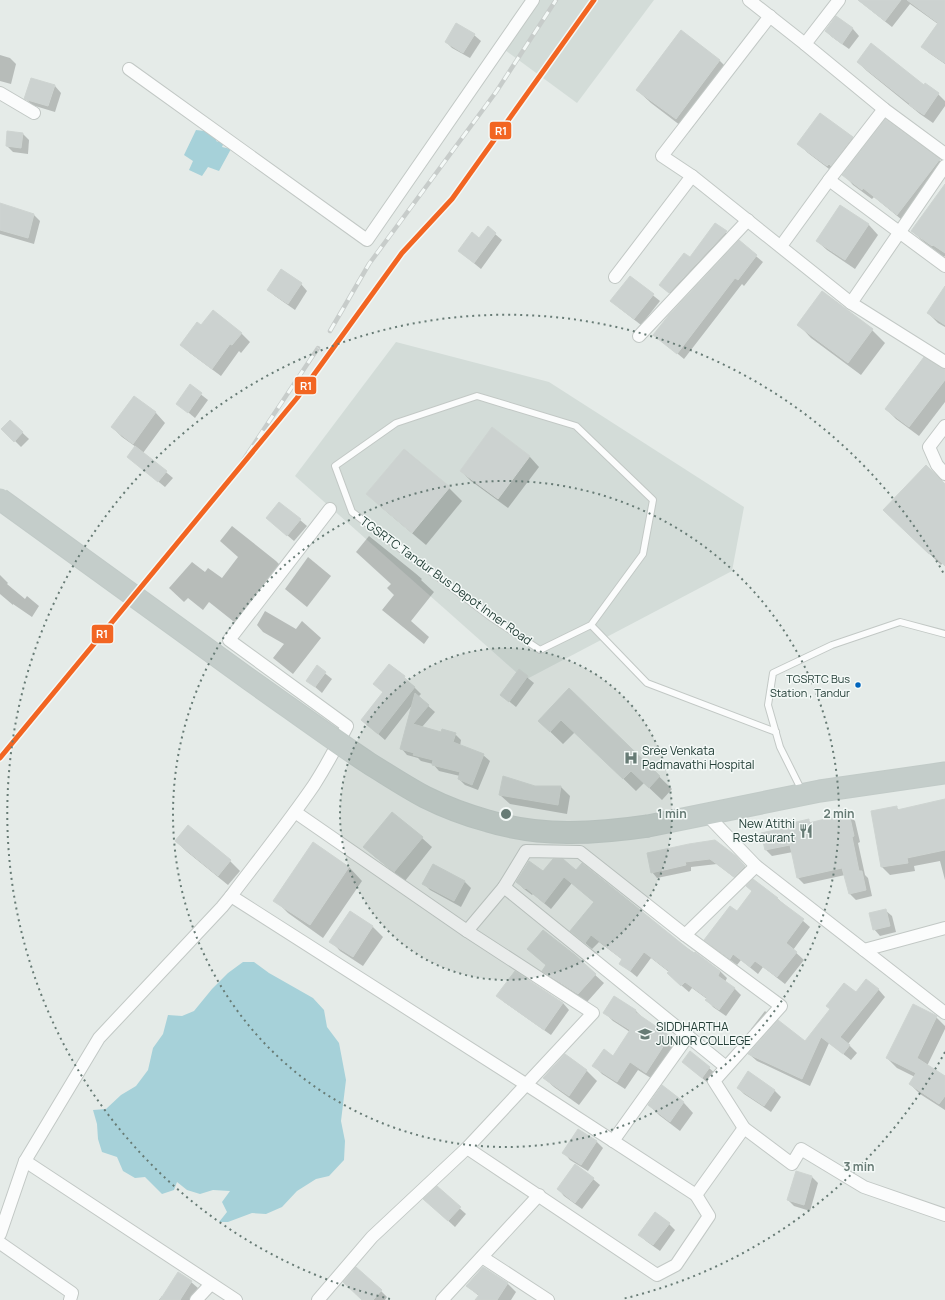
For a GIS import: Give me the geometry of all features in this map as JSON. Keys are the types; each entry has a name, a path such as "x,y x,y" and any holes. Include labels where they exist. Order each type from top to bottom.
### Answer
{"highway":[{"path":"0,499 311,724 372,765 424,797 455,811 483,820 525,830 560,833 615,831 707,815 820,791 945,773"}],"street":[{"path":"130,69 367,240 533,0"},
{"path":"749,0 884,108 945,154"},
{"path":"805,44 839,0"},
{"path":"770,16 662,156 692,176 851,303 945,362"},
{"path":"0,93 34,113"},
{"path":"781,246 884,108"},
{"path":"851,303 945,166"},
{"path":"615,277 692,176"},
{"path":"829,180 945,266"},
{"path":"640,336 748,220"},
{"path":"945,426 929,447 937,465 945,474"},
{"path":"0,1234 25,1161 99,1038 231,896 295,812 330,759 347,726 230,640 330,509"},
{"path":"295,812 467,931 593,1013 467,1148 372,1238 318,1300"},
{"path":"707,815 756,866 945,1013"},
{"path":"467,931 504,887 526,851 580,852 685,935 781,1006 714,1081 744,1128 792,1164 801,1149 864,1187 945,1215"},
{"path":"685,935 756,866"},
{"path":"504,887 726,1067"},
{"path":"231,896 527,1084 696,1195 709,1216 676,1265 657,1275 467,1148"},
{"path":"864,950 945,928"},
{"path":"613,1141 688,1036"},
{"path":"696,1195 744,1128"},
{"path":"25,1161 236,1300"},
{"path":"442,1300 539,1195"},
{"path":"0,1243 72,1293 70,1300"},
{"path":"482,1257 548,1300"},
{"path":"196,1300 211,1284"}],"lane":[{"name":"TGSRTC Tandur Bus Depot Inner Road","path":"477,396 576,426 653,500 643,554 591,625 540,650 492,618 352,512 335,466 396,423 477,396"},
{"path":"804,794 780,747 768,704 773,674 832,645 900,622 945,634"},
{"path":"591,625 647,683 776,732"}],"shaded area":[{"path":"539,0 654,0 577,103 505,50"},
{"path":"396,342 549,382 744,507 732,571 525,680 295,476"}],"water":[{"path":"196,130 221,133 216,141 219,142 224,136 227,136 222,147 231,149 219,171 208,167 202,176 189,170 193,161 184,155"},
{"path":"243,962 254,962 269,973 313,998 324,1010 327,1027 339,1043 346,1080 341,1121 345,1141 344,1160 329,1176 316,1179 297,1191 282,1207 266,1214 252,1213 228,1222 219,1222 227,1212 222,1202 230,1191 213,1190 200,1194 187,1190 177,1182 174,1190 162,1194 145,1177 135,1178 123,1171 117,1157 102,1152 93,1110 106,1109 121,1095 136,1086 148,1070 153,1048 163,1034 168,1015 182,1016 194,1011 212,989 228,973"}],"building":[{"path":"858,0 901,0 885,21"},
{"path":"907,0 945,0 945,63 921,47 938,23"},
{"path":"836,16 853,28 842,44 825,31"},
{"path":"456,23 475,34 463,53 445,42"},
{"path":"681,30 720,60 676,119 636,90"},
{"path":"871,43 924,85 925,83 939,93 924,115 909,105 910,104 857,62"},
{"path":"31,78 55,85 48,106 24,99"},
{"path":"820,113 853,137 831,166 829,164 827,166 797,144"},
{"path":"885,119 940,159 897,215 863,188 862,190 842,175"},
{"path":"7,131 23,133 21,148 6,146"},
{"path":"945,184 945,253 911,231"},
{"path":"0,203 34,214 28,238 0,230"},
{"path":"840,205 869,224 845,260 816,241"},
{"path":"715,223 727,231 669,293 659,285 684,253 690,257"},
{"path":"488,226 496,233 474,263 458,251 472,232 479,238"},
{"path":"739,240 757,255 738,280 735,278 677,354 653,335 669,315"},
{"path":"281,269 302,283 288,304 267,290"},
{"path":"630,276 654,294 634,319 610,301"},
{"path":"945,286 945,325 927,313"},
{"path":"822,291 873,329 848,363 797,325"},
{"path":"213,310 242,333 232,345 230,344 212,369 180,345 197,322 201,325"},
{"path":"924,357 945,369 945,380 909,427 885,409"},
{"path":"190,384 202,393 188,413 176,404"},
{"path":"134,396 156,412 133,444 111,427"},
{"path":"10,420 23,432 14,442 1,429"},
{"path":"492,427 530,456 498,499 460,471"},
{"path":"135,446 167,471 158,482 127,457"},
{"path":"404,449 450,487 412,533 366,494"},
{"path":"926,465 945,484 945,566 931,553 929,554 883,510"},
{"path":"279,502 301,519 287,536 266,518"},
{"path":"389,664 405,676 404,678 415,687 378,734 361,720 383,692 373,684"},
{"path":"317,665 326,672 315,687 306,681"},
{"path":"519,669 528,676 509,702 500,695"},
{"path":"569,688 660,776 649,788 631,771 623,779 561,720 550,732 538,721"},
{"path":"415,693 429,705 413,724 441,732 442,729 456,733 453,742 484,754 472,785 458,779 460,772 432,765 433,760 413,755 414,753 400,749"},
{"path":"503,776 535,786 561,786 558,805 499,795"},
{"path":"945,799 945,850 907,858 908,863 881,867 871,811 897,806 897,810"},
{"path":"392,812 423,837 394,872 363,847"},
{"path":"849,813 859,871 862,871 866,890 849,894 842,868 797,878 790,845 765,850 761,833 789,827 788,824 809,819 809,823"},
{"path":"188,825 231,860 218,876 175,841"},
{"path":"715,840 736,856 745,866 734,877 710,859 685,862 686,865 651,873 647,853"},
{"path":"313,842 349,867 310,925 273,901"},
{"path":"553,859 563,859 576,870 582,863 687,948 694,953 695,952 720,971 718,976 735,988 719,1010 705,1000 707,998 685,982 681,986 667,973 669,971 644,952 630,971 619,964 622,959 591,935 585,943 570,931 594,902 564,877 544,903 516,882 529,861 543,871"},
{"path":"433,864 465,881 454,901 422,884"},
{"path":"753,879 804,919 786,943 797,952 777,977 755,961 750,967 733,954 730,959 704,940 730,906 737,911 752,891 746,886"},
{"path":"886,909 890,926 873,930 869,913"},
{"path":"350,911 373,926 353,957 329,942"},
{"path":"543,930 575,955 596,974 578,994 542,971 546,965 527,949"},
{"path":"515,971 563,1003 544,1030 496,996"},
{"path":"866,979 879,989 840,1037 850,1045 843,1054 821,1037 802,1079 748,1054 778,1020 805,1041 830,1009 826,1006 844,983 856,992"},
{"path":"614,996 636,1010 635,1012 670,1036 646,1073 630,1062 617,1082 592,1066 604,1049 613,1056 630,1030 603,1013"},
{"path":"913,1004 937,1016 917,1058 945,1076 945,1096 939,1104 909,1084 916,1073 886,1058"},
{"path":"690,1051 710,1067 702,1078 682,1062"},
{"path":"565,1054 587,1070 569,1096 543,1078"},
{"path":"748,1071 775,1090 764,1106 737,1088"},
{"path":"662,1085 684,1102 670,1122 648,1105"},
{"path":"578,1129 597,1141 581,1165 562,1153"},
{"path":"575,1164 594,1178 575,1203 557,1189"},
{"path":"796,1171 812,1176 804,1205 787,1200"},
{"path":"437,1186 461,1207 448,1221 423,1199"},
{"path":"655,1212 670,1223 653,1245 638,1235"},
{"path":"356,1267 382,1290 373,1300 362,1300 343,1282"},
{"path":"483,1267 508,1283 497,1300 475,1300 479,1295 466,1286"},
{"path":"178,1272 192,1281 180,1300 160,1300"}],"railway":[{"path":"330,331 369,264 496,92 556,0"},
{"path":"228,483 318,348"}],"transit line":[{"name":"R1","path":"0,758 297,398 402,253 452,199 594,0"}],"place":[{"name":"TGSRTC Bus Station , Tandur","path":"858,685"},
{"name":"Sree Venkata Padmavathi Hospital","path":"631,758"},
{"name":"New Atithi Restaurant","path":"806,831"},
{"name":"SIDDHARTHA JUNIOR COLLEGE","path":"645,1034"}]}
